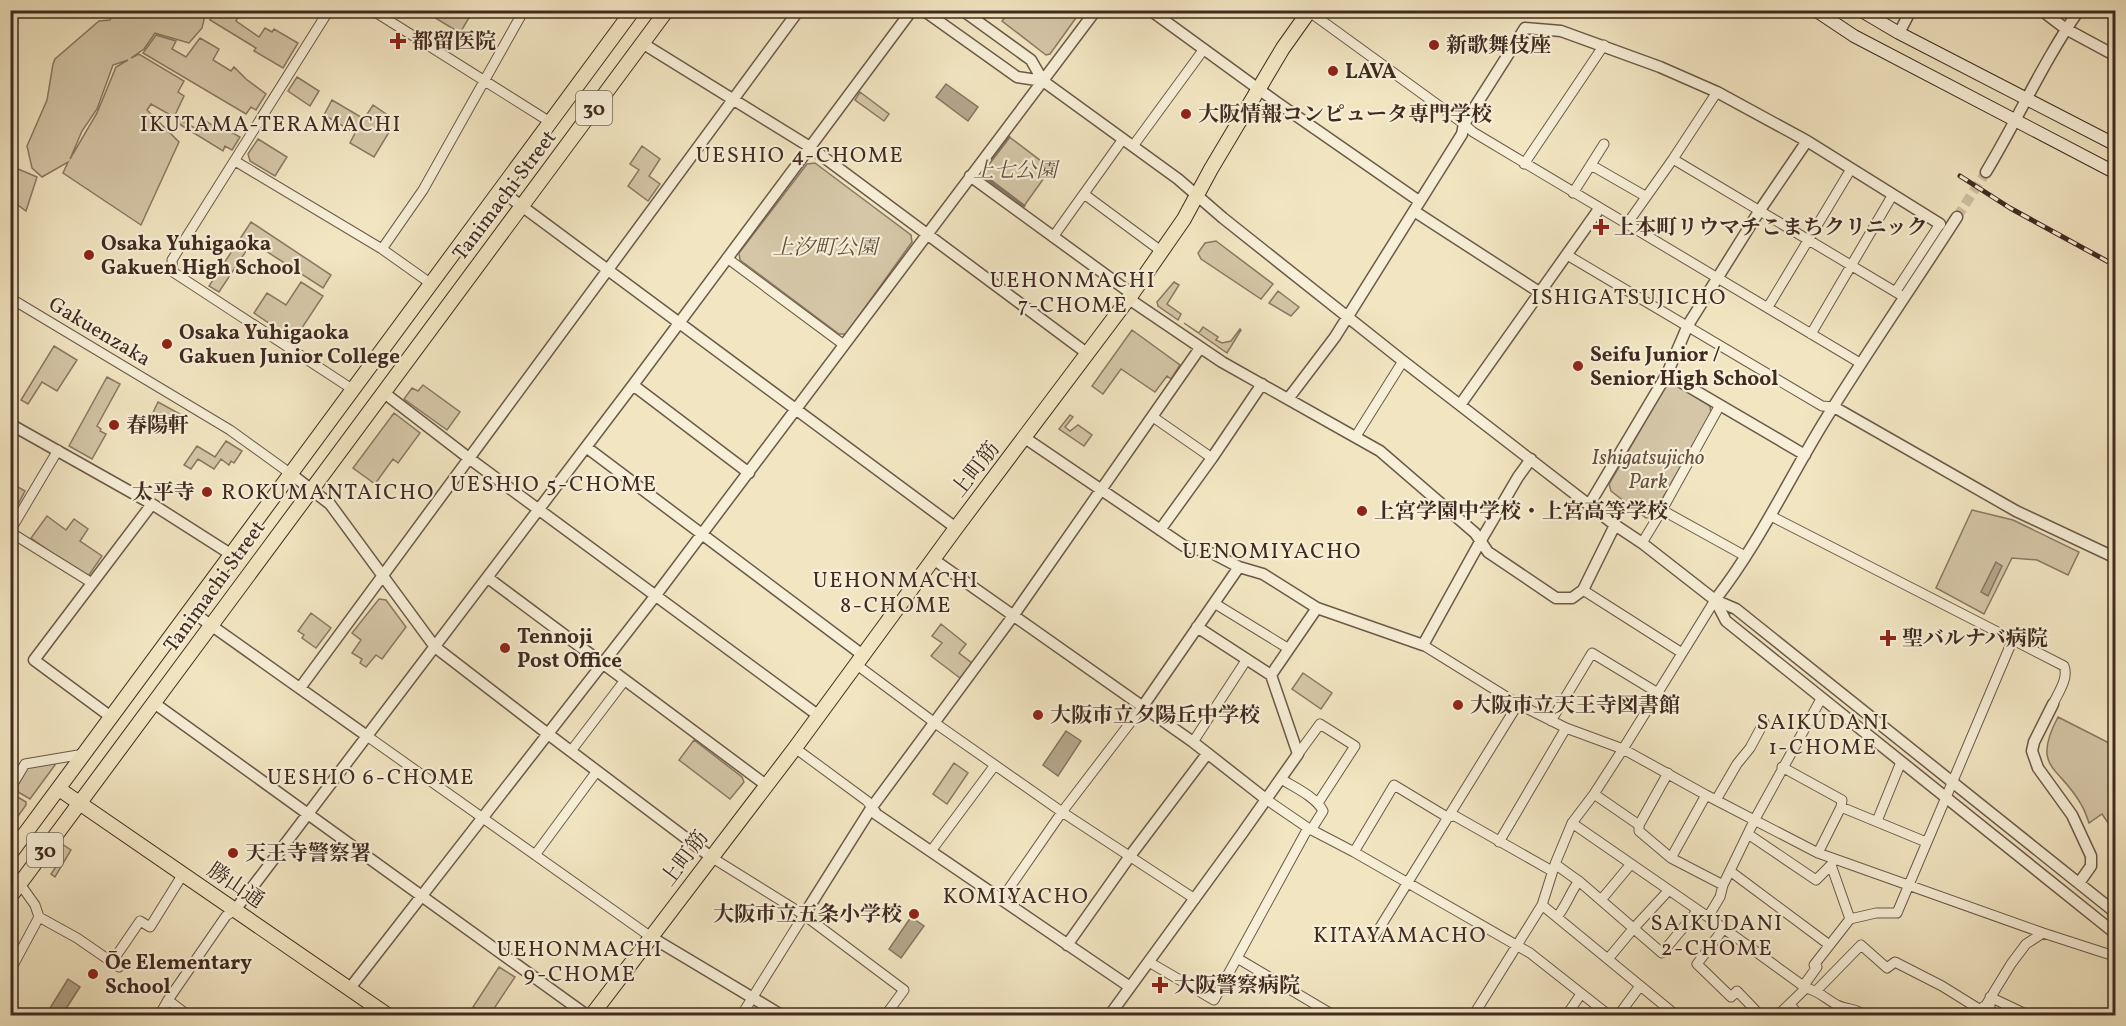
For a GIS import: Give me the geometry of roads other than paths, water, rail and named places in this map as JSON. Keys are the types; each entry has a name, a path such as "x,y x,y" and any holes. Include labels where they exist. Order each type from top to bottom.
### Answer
{"main road":[{"name":"Tanimachi Street","path":"10,854 633,10"},
{"name":"Tanimachi Street","path":"10,897 667,10"},
{"path":"1815,10 1854,36 2115,173"},
{"path":"1860,10 1899,33 2115,145"},
{"name":"上町筋","path":"590,1016 795,748 956,528 1130,297 1184,219 1283,48 1309,11"},
{"name":"勝山通","path":"59,789 390,1016"}],"street":[{"path":"329,10 172,260 173,272 352,389"},
{"path":"372,10 550,122"},
{"path":"382,249 423,190 524,10"},
{"path":"300,688 799,10"},
{"path":"159,1016 226,916 235,910 488,578 912,10"},
{"path":"923,10 1017,77 1042,81 1197,194 1223,218 1403,361 1589,505 1715,600 1736,609 2115,913"},
{"path":"962,10 1031,60 1042,81"},
{"path":"350,988 702,535 1096,10"},
{"path":"1150,10 1416,206 1539,292"},
{"path":"1899,33 1911,10"},
{"path":"2040,10 2066,29 2115,56"},
{"path":"1986,172 2066,29 2079,10"},
{"path":"1309,11 1473,132 1860,363"},
{"path":"1288,399 1335,337 1462,134 1464,124 1525,28 1561,31 1604,45 1717,92 1807,141 1940,224 1771,516 1715,600 1594,794 1572,823 1553,867 1542,905 1473,1016"},
{"path":"642,43 810,147 1088,354"},
{"path":"1524,164 1604,45"},
{"path":"1133,146 1204,49"},
{"path":"1627,224 1717,92"},
{"path":"1053,237 1123,139"},
{"path":"1589,505 1667,374 1688,325 1760,210 1807,141"},
{"path":"1573,193 1604,144"},
{"path":"1673,159 1900,294"},
{"path":"235,161 382,249 430,283"},
{"path":"1591,165 1645,196"},
{"path":"1768,307 1851,169"},
{"path":"970,176 1200,348 1380,451 1475,533 1488,552 1556,598 1572,598 1583,590 1615,525"},
{"path":"500,190 956,528"},
{"path":"1084,194 1161,251"},
{"path":"1811,334 1892,196"},
{"path":"1460,405 1599,209"},
{"path":"1900,294 1957,217"},
{"path":"1567,255 1822,406 1834,407 2016,511 2115,558"},
{"path":"727,258 844,345"},
{"name":"Gakuenzaka","path":"10,298 230,430 291,474"},
{"path":"741,1016 872,807 1013,616 1200,348"},
{"path":"1356,436 1403,361"},
{"path":"1667,374 1805,455"},
{"path":"1160,530 1212,459 1262,384"},
{"path":"633,385 748,473"},
{"path":"383,392 470,459 819,716"},
{"path":"1642,543 1720,405"},
{"path":"1153,417 1212,459"},
{"path":"10,424 152,504 232,555"},
{"path":"1025,438 1184,546 1214,554 1239,567 1263,574 1317,608 1423,645 1518,704 1566,728 1623,749 1833,862 1908,885 2110,956 2115,952"},
{"path":"586,447 702,535 860,660 935,723 1062,812 1195,899"},
{"path":"58,450 10,532 92,584"},
{"path":"1423,645 1480,542 1530,459"},
{"path":"291,474 330,504 435,646 711,857 804,915 904,990 885,1016"},
{"path":"111,717 34,660 152,504"},
{"path":"1662,510 1745,556"},
{"path":"1771,516 2064,666 2066,672 2064,679 2034,742 2032,752 2038,768 2072,815 2091,856 2091,866 2079,884"},
{"path":"933,559 1193,742 1267,800 1310,829 1530,953 1610,1016"},
{"path":"1001,900 1062,812 1143,706 1239,567"},
{"path":"488,578 766,785"},
{"path":"1583,590 1682,653"},
{"path":"1715,600 1726,621 2115,934"},
{"path":"1214,603 1289,649"},
{"path":"1271,675 1317,608"},
{"path":"191,611 651,937 783,1016"},
{"path":"1197,627 1271,675 1298,754"},
{"path":"1778,1016 1805,986 1817,967 1814,965 1850,919 1876,913 1897,913 2013,639"},
{"path":"1551,721 1592,653 1658,693"},
{"path":"1193,742 1247,659"},
{"path":"571,751 625,680"},
{"path":"1708,917 1720,897 1723,885 1755,819 1821,699"},
{"path":"154,704 590,1016"},
{"path":"1374,936 1518,704"},
{"path":"1716,800 1764,722"},
{"path":"1109,1016 1320,724 1354,746 1318,803"},
{"path":"1499,843 1566,728"},
{"path":"795,748 867,801 876,814 1130,987"},
{"path":"10,789 25,764 84,754"},
{"path":"1067,945 1130,856 1207,754"},
{"path":"1877,821 1900,762"},
{"path":"931,851 995,765"},
{"path":"1782,767 1842,800 1841,807 1818,853"},
{"path":"535,855 597,771"},
{"path":"1668,773 1639,825 1639,831 1671,858 1723,885"},
{"path":"1149,962 1214,1000 1310,829 1323,811 1318,803 1281,779"},
{"path":"1354,852 1394,785 1447,817 1455,816 1499,843 1579,881 1662,953 1698,910"},
{"path":"1594,794 1639,825"},
{"path":"1671,858 1706,795"},
{"path":"1841,807 1926,842"},
{"path":"1572,823 1805,986 1817,990 1838,1005 1860,1010 1866,1016"},
{"path":"1748,834 1816,880 1833,862"},
{"path":"1833,862 1850,919"},
{"path":"1601,900 1631,864"},
{"path":"1730,872 1828,945"},
{"path":"20,884 35,905 39,917 77,938 116,964 140,921 150,927 183,874"},
{"path":"1557,917 1579,881"},
{"path":"1608,959 1669,890"},
{"path":"1542,905 1677,1016"},
{"path":"10,971 39,917"},
{"path":"1724,928 1697,964 1731,997 1737,991 1761,1016"},
{"path":"1969,1016 1986,1005 2026,944 2043,933"},
{"path":"1817,990 1861,945 1887,968 1895,962 1942,986 1979,1009"},
{"path":"1237,958 1335,1016"},
{"path":"1618,1016 1640,986"},
{"path":"1566,1016 1581,994"},
{"path":"1990,997 1990,1016"},
{"path":"1990,997 2031,1016"},
{"path":"168,1000 189,1016"},
{"path":"1790,1004 1799,1016"}],"waterway":[{"path":"1009,137 983,171 983,175 1024,206"}],"tunnel":[{"path":"1957,217 1986,172"}],"railway":[{"path":"1960,176 2010,208 2116,266"}],"place":[{"name":"都留医院","path":"398,41"},
{"name":"新歌舞伎座","path":"1434,45"},
{"name":"LAVA","path":"1333,71"},
{"name":"大阪情報コンピュータ専門学校","path":"1186,114"},
{"name":"上本町リウマチこまちクリニック","path":"1601,227"},
{"name":"Osaka Yuhigaoka Gakuen High School","path":"89,255"},
{"name":"Osaka Yuhigaoka Gakuen Junior College","path":"167,344"},
{"name":"Seifu Junior / Senior High School","path":"1578,366"},
{"name":"春陽軒","path":"114,425"},
{"name":"太平寺","path":"207,492"},
{"name":"上宮学園中学校・上宮高等学校","path":"1362,511"},
{"name":"聖バルナバ病院","path":"1888,638"},
{"name":"Tennoji Post Office","path":"505,648"},
{"name":"大阪市立天王寺図書館","path":"1458,705"},
{"name":"大阪市立夕陽丘中学校","path":"1038,715"},
{"name":"天王寺警察署","path":"233,853"},
{"name":"大阪市立五条小学校","path":"914,914"},
{"name":"Ōe Elementary School","path":"93,974"},
{"name":"大阪警察病院","path":"1160,985"}],"district":[{"name":"IKUTAMA-TERAMACHI","path":"271,123"},
{"name":"UESHIO 4-CHOME","path":"800,154"},
{"name":"UEHONMACHI 7-CHOME","path":"1073,292"},
{"name":"ISHIGATSUJICHO","path":"1629,296"},
{"name":"UESHIO 5-CHOME","path":"554,483"},
{"name":"ROKUMANTAICHO","path":"328,491"},
{"name":"UENOMIYACHO","path":"1272,550"},
{"name":"UEHONMACHI 8-CHOME","path":"896,592"},
{"name":"SAIKUDANI 1-CHOME","path":"1823,734"},
{"name":"UESHIO 6-CHOME","path":"371,776"},
{"name":"KOMIYACHO","path":"1016,895"},
{"name":"KITAYAMACHO","path":"1400,934"},
{"name":"SAIKUDANI 2-CHOME","path":"1717,934"},
{"name":"UEHONMACHI 9-CHOME","path":"580,960"}],"park label":[{"name":"上七公園","path":"1015,170"},
{"name":"上汐町公園","path":"825,247"},
{"name":"Ishigatsujicho Park","path":"1648,469"}]}
